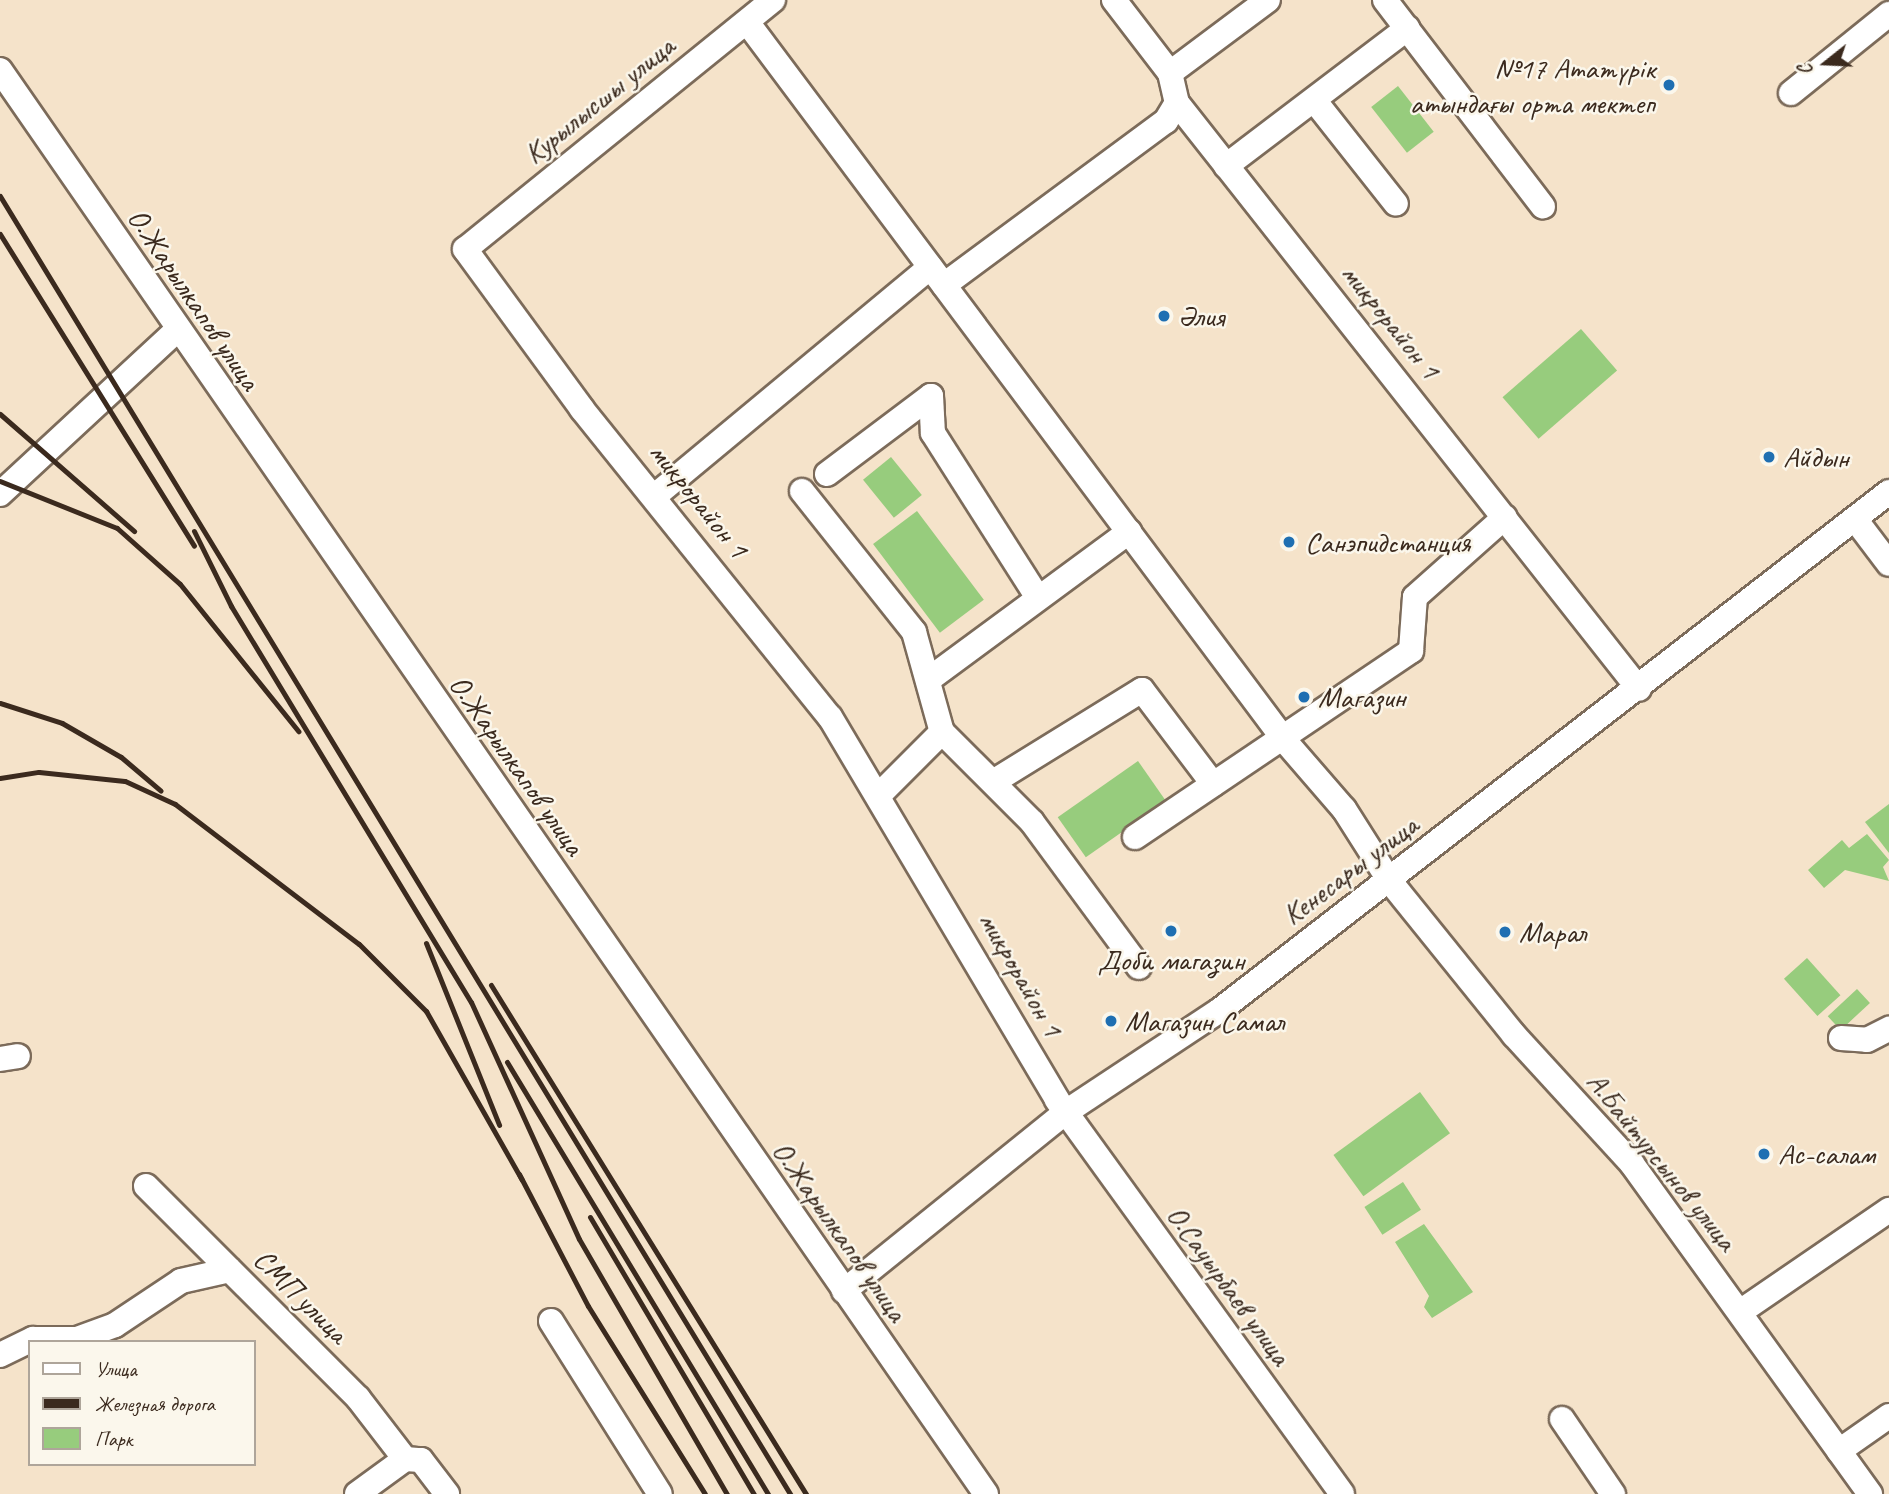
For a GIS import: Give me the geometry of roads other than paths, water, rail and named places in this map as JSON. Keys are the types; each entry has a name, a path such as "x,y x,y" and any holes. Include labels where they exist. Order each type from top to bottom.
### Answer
{"street":[{"name":"Курылысшы улица","path":"465,249 773,0"},
{"path":"657,494 937,276 1166,121 1177,103 1170,73 1114,0"},
{"path":"1170,73 1268,0"},
{"path":"1385,0 1543,207"},
{"path":"1791,93 1889,14"},
{"path":"747,22 1285,741 1344,808 1389,880"},
{"path":"1226,166 1408,29"},
{"name":"О.Жарылкапов улица","path":"0,70 177,330 986,1494"},
{"path":"1314,100 1396,204"},
{"name":"микрорайон 1","path":"1177,103 1639,689"},
{"name":"микрорайон 1","path":"465,249 582,409 657,494 831,717 1066,1112"},
{"path":"0,494 177,330"},
{"path":"827,474 931,396 933,433 1037,596"},
{"path":"802,491 914,632 942,732 1032,822 1139,967"},
{"name":"Кенесары улица","path":"844,1291 1066,1112 1220,1010 1639,689 1889,492"},
{"path":"1135,837 1213,783 1285,741 1412,651 1415,597 1505,517"},
{"path":"1855,519 1889,564"},
{"path":"928,680 1037,596 1072,580 1129,532"},
{"path":"993,782 1142,690 1213,783"},
{"path":"879,795 942,732"},
{"name":"А.Байтурсынов улица","path":"1389,880 1514,1035 1632,1164 1870,1494"},
{"path":"1841,1038 1867,1040 1889,1030"},
{"name":"О.Сауырбаев улица","path":"1066,1112 1342,1494"},
{"name":"СМП улица","path":"146,1186 358,1398 405,1459 421,1460 447,1494"},
{"path":"1740,1312 1889,1210"},
{"path":"31,1340 90,1335 181,1281 230,1270"},
{"path":"551,1321 660,1494"},
{"path":"0,1354 28,1341"},
{"path":"1839,1451 1889,1416"},
{"path":"1562,1419 1613,1494"},
{"path":"358,1494 405,1459"}],"railway":[{"path":"0,196 790,1494"},
{"path":"0,234 194,546"},
{"path":"0,414 134,531"},
{"path":"0,481 117,528 180,584 298,731"},
{"path":"194,531 231,606 471,1002 579,1239 727,1494"},
{"path":"0,703 62,723 121,757 161,791"},
{"path":"0,778 39,772 125,781 175,804 359,944 426,1011 522,1180"},
{"path":"426,943 499,1125"},
{"path":"491,985 806,1494"},
{"path":"507,1062 768,1494"},
{"path":"519,1174 588,1306 705,1494"},
{"path":"590,1217 754,1494"}],"place":[{"name":"№17 Ататүрік атындағы орта мектеп","path":"1669,85"},
{"name":"Әлия","path":"1164,316"},
{"name":"Айдын","path":"1769,457"},
{"name":"Санэпидстанция","path":"1289,542"},
{"name":"Магазин","path":"1304,697"},
{"name":"Доби магазин","path":"1171,931"},
{"name":"Марал","path":"1505,932"},
{"name":"Магазин Самал","path":"1111,1021"},
{"name":"Ас-салам","path":"1764,1154"}]}
